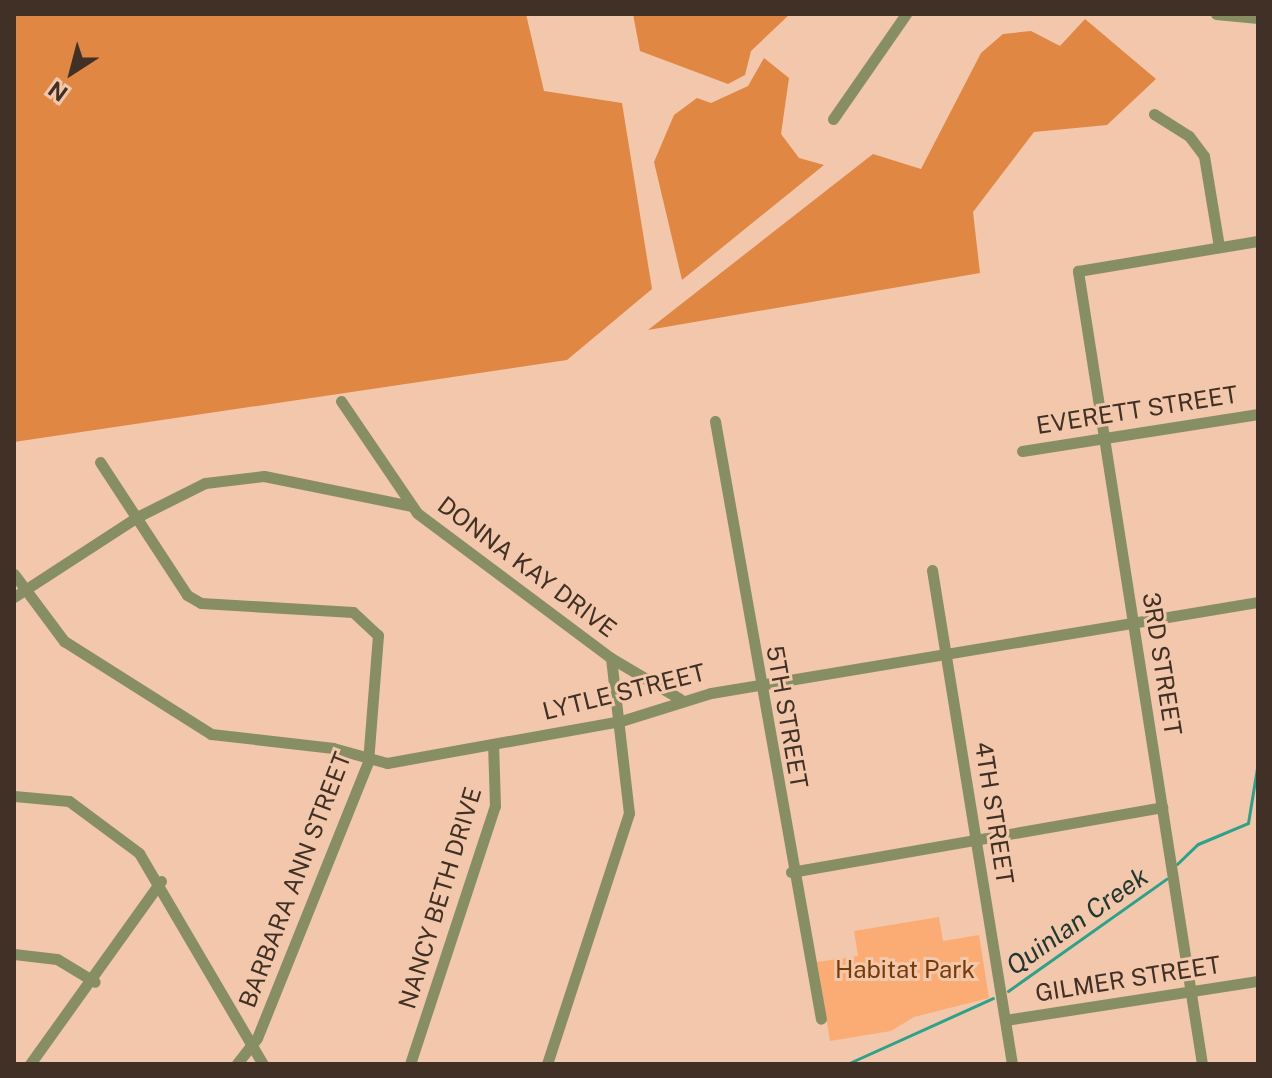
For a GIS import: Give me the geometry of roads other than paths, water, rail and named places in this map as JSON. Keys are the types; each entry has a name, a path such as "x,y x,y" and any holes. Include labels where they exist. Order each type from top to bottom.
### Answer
{"street":[{"path":"833,119 906,14"},
{"path":"1216,14 1258,18"},
{"path":"1154,114 1183,131 1204,156 1219,247 1258,241"},
{"name":"3RD STREET","path":"1202,1064 1078,271 1219,247"},
{"name":"DONNA KAY DRIVE","path":"341,401 412,506 611,658 621,721 629,813 547,1064"},
{"name":"EVERETT STREET","path":"1022,451 1258,414"},
{"name":"5TH STREET","path":"715,421 791,872 821,1019"},
{"name":"BARBARA ANN STREET","path":"100,462 187,595 201,603 353,612 375,625 379,646 368,758 252,1048 237,1064"},
{"path":"19,594 137,517 205,483 264,476 412,506"},
{"name":"4TH STREET","path":"932,570 1012,1064"},
{"name":"LYTLE STREET","path":"14,574 19,594 64,641 211,734 387,763 621,721 680,699 1258,602"},
{"path":"611,658 680,699"},
{"name":"NANCY BETH DRIVE","path":"410,1064 495,806 493,744"},
{"path":"14,796 69,801 121,837 161,881 263,1064"},
{"path":"791,872 1162,807"},
{"path":"30,1064 95,982 161,881"},
{"path":"14,954 57,959 95,982"},
{"name":"GILMER STREET","path":"1005,1020 1258,981"}],"waterway":[{"name":"Quinlan Creek","path":"1177,864 1198,844 1248,823 1258,762"},
{"name":"Quinlan Creek","path":"1008,991 1166,879"},
{"name":"Quinlan Creek","path":"847,1064 993,998"}],"park label":[{"name":"Habitat Park","path":"905,970"}]}
